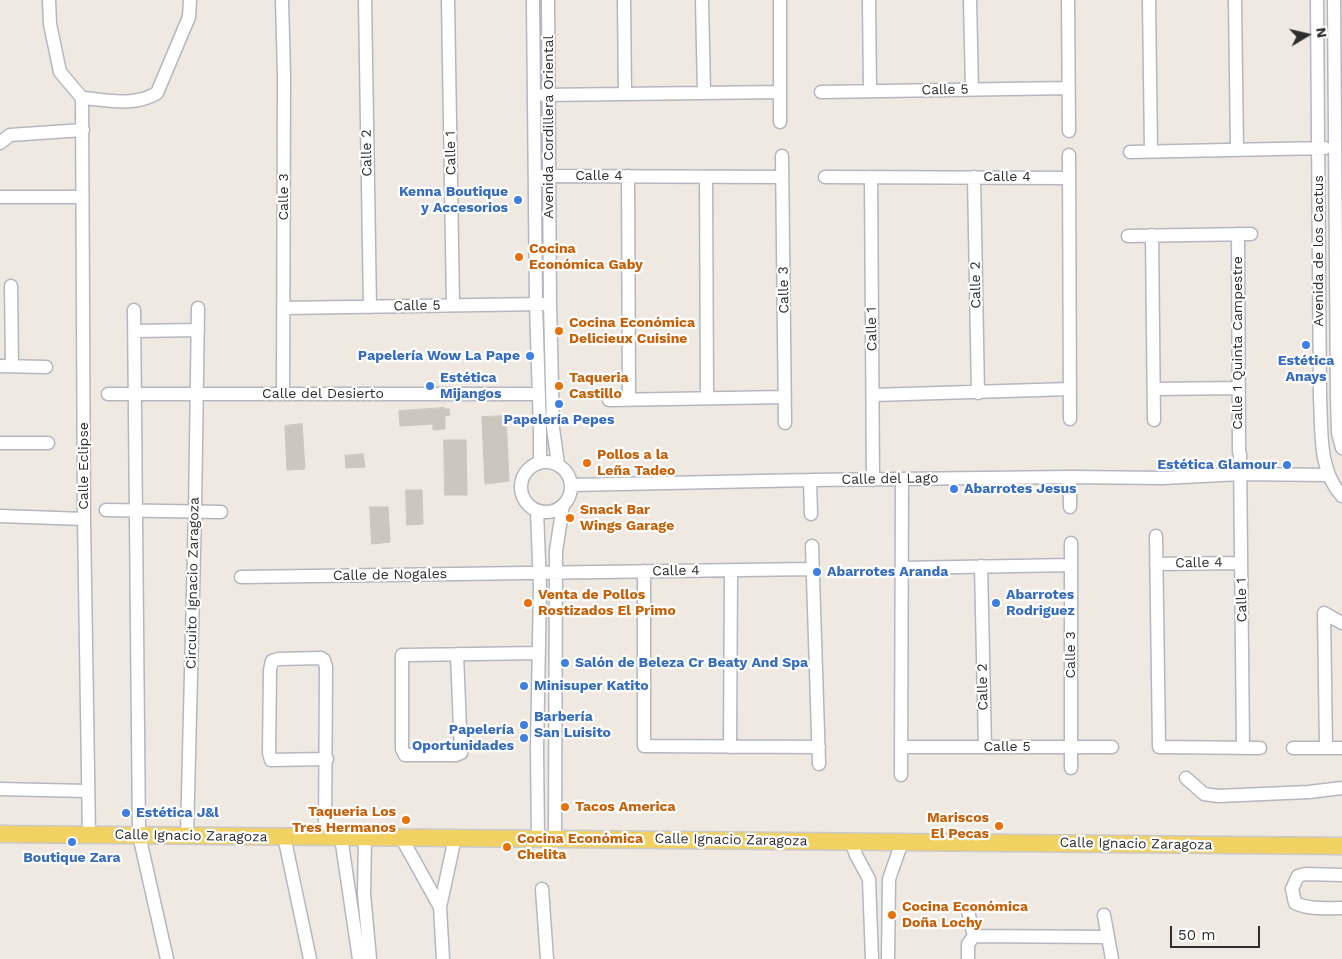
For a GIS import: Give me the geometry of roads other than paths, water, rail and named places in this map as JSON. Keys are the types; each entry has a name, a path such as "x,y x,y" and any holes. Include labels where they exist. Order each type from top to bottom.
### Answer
{"main road":[{"name":"Calle Ignacio Zaragoza","path":"0,834 1342,846"}],"street":[{"path":"49,0 50,24 60,72 82,98 127,102 146,99 157,93 189,17 190,0"},
{"name":"Calle 3","path":"282,0 284,394"},
{"name":"Calle 2","path":"365,0 370,307"},
{"name":"Calle 1","path":"448,0 453,305"},
{"name":"Avenida Cordillera Oriental","path":"533,0 536,304 540,462"},
{"name":"Avenida Cordillera Oriental","path":"548,0 550,304 553,428 558,464"},
{"path":"624,0 625,94"},
{"path":"702,0 704,93"},
{"path":"780,0 780,122"},
{"path":"869,0 870,91"},
{"path":"970,0 972,90"},
{"path":"1068,0 1069,131"},
{"path":"1149,0 1151,152"},
{"path":"1235,0 1237,150"},
{"name":"Avenida de los Cactus","path":"1317,0 1320,398 1322,440 1328,475 1335,489 1342,496"},
{"name":"Avenida de los Cactus","path":"1334,0 1338,146 1338,433 1342,448"},
{"name":"Calle 5","path":"821,92 1069,88"},
{"path":"533,96 780,92"},
{"name":"Calle Eclipse","path":"82,98 84,519 89,835"},
{"path":"0,142 10,135 83,130"},
{"path":"1130,152 1338,146"},
{"path":"1069,155 1070,419"},
{"name":"Calle 3","path":"782,156 785,424"},
{"name":"Calle 4","path":"535,176 782,177"},
{"path":"628,176 629,400"},
{"path":"706,177 707,398"},
{"name":"Calle 4","path":"825,177 1069,178"},
{"name":"Calle 1","path":"871,177 873,480"},
{"name":"Calle 2","path":"974,177 978,393"},
{"path":"0,198 82,197"},
{"name":"Calle 1 Quinta Campestre","path":"1152,235 1244,234 1239,452"},
{"path":"1128,236 1152,235 1154,420"},
{"path":"11,286 6,366 46,367"},
{"name":"Calle 5","path":"284,308 550,304"},
{"name":"Circuito Ignacio Zaragoza","path":"187,835 196,511 198,308"},
{"path":"134,310 138,835 167,959"},
{"path":"135,331 198,330"},
{"path":"1154,389 1240,388"},
{"path":"873,395 1070,389"},
{"name":"Calle del Desierto","path":"108,394 539,394"},
{"path":"609,400 785,397"},
{"path":"1320,398 1339,397"},
{"path":"0,443 48,443"},
{"name":"Calle 1","path":"1239,452 1243,748"},
{"path":"540,462 558,464 565,470 571,485 569,497 556,510 538,511 529,506 523,499 520,490 524,472 540,462"},
{"name":"Calle del Lago","path":"571,485 810,480 1070,477 1163,478 1240,474 1328,475"},
{"path":"1070,477 1070,507"},
{"path":"901,775 902,479"},
{"path":"810,480 811,514"},
{"path":"556,839 556,551 563,505"},
{"path":"106,510 222,512"},
{"path":"538,511 538,838"},
{"path":"0,516 84,519"},
{"path":"1156,536 1159,747 1260,748"},
{"name":"Calle 3","path":"1071,543 1072,768"},
{"path":"812,546 820,764"},
{"name":"Calle 4","path":"1156,564 1241,563"},
{"path":"902,568 1070,565"},
{"name":"Calle 2","path":"981,566 985,747"},
{"name":"Calle 4","path":"539,573 813,569"},
{"path":"730,747 731,570"},
{"path":"644,572 644,746 819,747"},
{"name":"Calle de Nogales","path":"241,577 539,573"},
{"path":"1326,748 1324,613 1342,623"},
{"path":"457,654 461,753 456,755 405,755 402,749 402,655 457,654 539,653"},
{"path":"326,759 271,760 269,753 270,670 272,662 278,658 321,658 324,660 326,667 326,759 333,837 350,895 359,959"},
{"name":"Calle 5","path":"901,747 1112,747"},
{"path":"1294,748 1342,748"},
{"path":"537,750 556,750"},
{"path":"1186,778 1204,794 1218,796 1308,792 1342,788"},
{"path":"0,789 87,791"},
{"path":"284,836 310,959"},
{"path":"365,837 364,894 370,959"},
{"path":"401,837 440,907"},
{"path":"443,959 440,907 455,838"},
{"path":"850,841 869,879 872,959"},
{"path":"888,959 889,879 902,842"},
{"path":"1342,875 1305,874 1298,876 1292,889 1295,903 1302,906 1342,908"},
{"path":"869,879 889,879"},
{"path":"542,889 547,959"},
{"path":"350,895 364,894"},
{"path":"968,911 974,936"},
{"path":"1104,915 1112,959"},
{"path":"974,936 1108,937"},
{"path":"968,959 968,944 974,936"}],"place":[{"name":"Kenna Boutique y Accesorios","path":"518,200"},
{"name":"Cocina Económica Gaby","path":"519,257"},
{"name":"Cocina Económica Delicieux Cuisine","path":"559,331"},
{"name":"Estética Anays","path":"1306,345"},
{"name":"Papelería Wow La Pape","path":"530,356"},
{"name":"Estética Mijangos","path":"430,386"},
{"name":"Taqueria Castillo","path":"559,386"},
{"name":"Papelería Pepes","path":"559,404"},
{"name":"Pollos a la Leña Tadeo","path":"587,463"},
{"name":"Estética Glamour","path":"1287,465"},
{"name":"Abarrotes Jesus","path":"954,489"},
{"name":"Snack Bar Wings Garage","path":"570,518"},
{"name":"Abarrotes Aranda","path":"817,572"},
{"name":"Venta de Pollos Rostizados El Primo","path":"528,603"},
{"name":"Abarrotes Rodriguez","path":"996,603"},
{"name":"Salón de Beleza Cr Beaty And Spa","path":"565,663"},
{"name":"Minisuper Katito","path":"524,686"},
{"name":"Barbería San Luisito","path":"524,725"},
{"name":"Papelería Oportunidades","path":"524,738"},
{"name":"Tacos America","path":"565,807"},
{"name":"Estética J&l","path":"126,813"},
{"name":"Taqueria Los Tres Hermanos","path":"406,820"},
{"name":"Mariscos El Pecas","path":"999,826"},
{"name":"Boutique Zara","path":"72,842"},
{"name":"Cocina Económica Chelita","path":"507,847"},
{"name":"Cocina Económica Doña Lochy","path":"892,915"}]}
